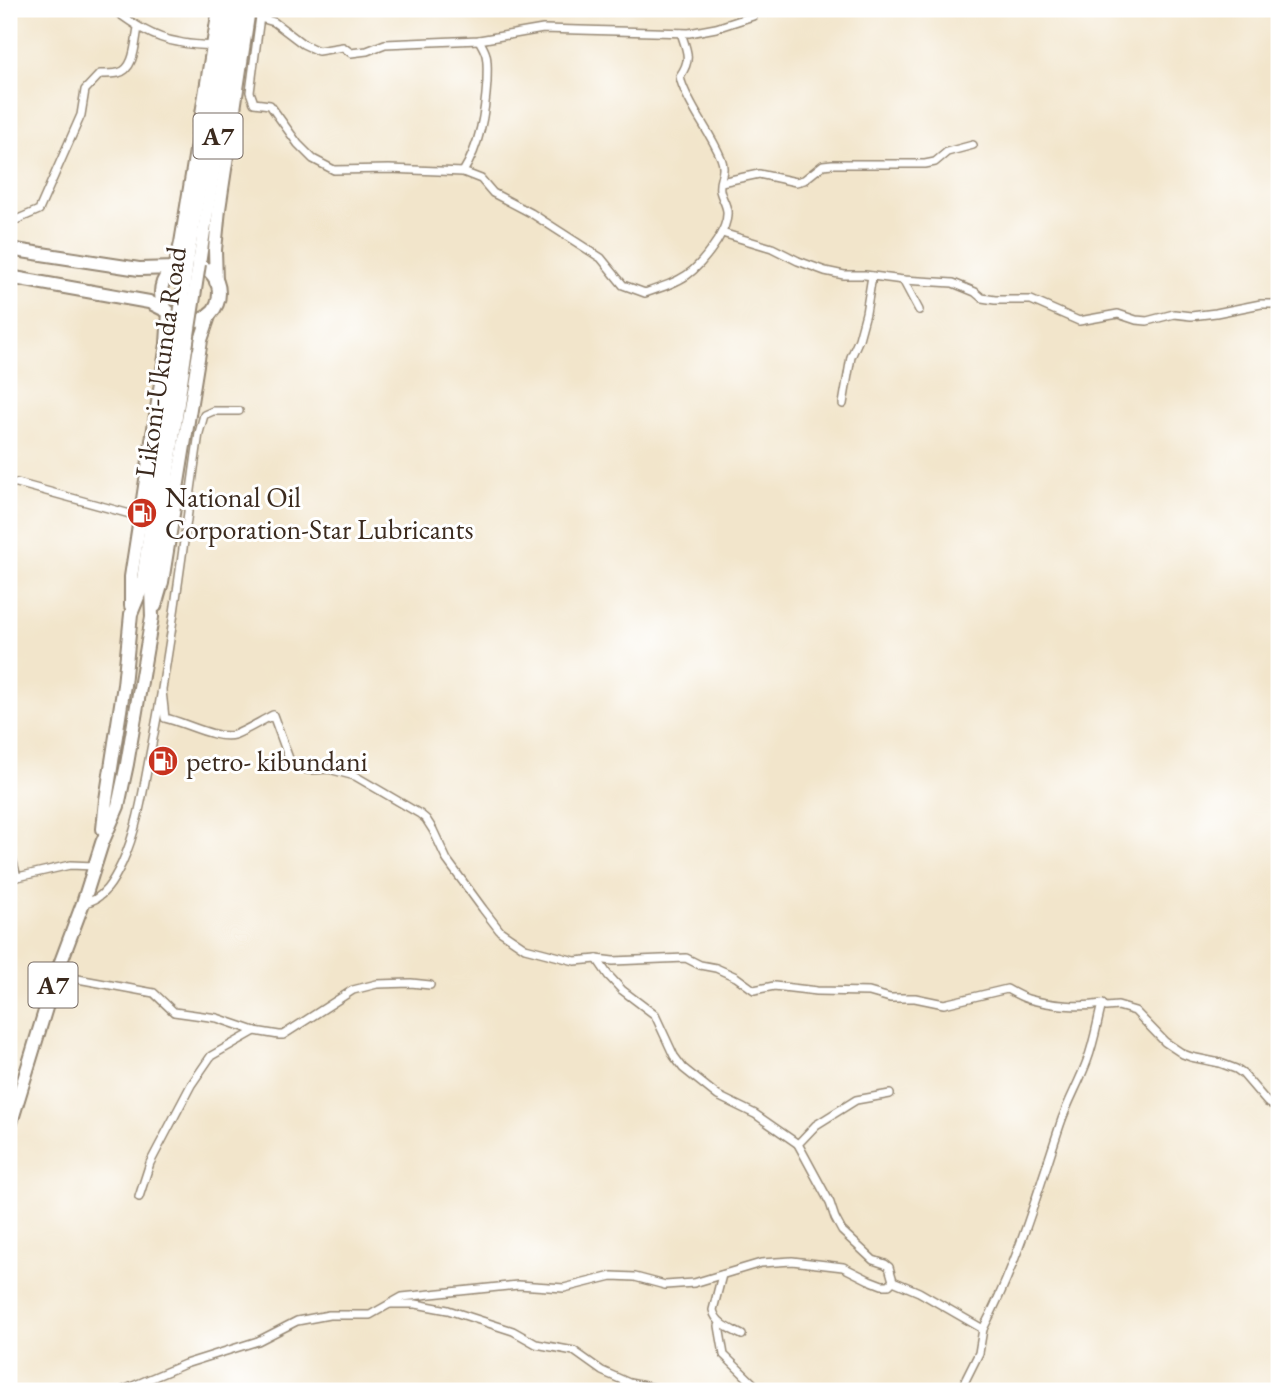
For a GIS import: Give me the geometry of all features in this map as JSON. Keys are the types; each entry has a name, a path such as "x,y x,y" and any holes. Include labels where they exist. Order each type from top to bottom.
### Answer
{"highway":[{"path":"131,614 131,577 167,344 169,312 163,303 162,286 175,268 181,243 219,9"},
{"name":"Likoni-Ukunda Road","path":"9,1129 56,975 83,904 102,843 118,806 127,764 152,617 146,587 187,262 229,9"},
{"name":"Likoni-Ukunda Road","path":"102,843 131,614 146,587 238,9"},
{"path":"152,617 162,582 201,340 218,299 215,250 219,209 249,9"},
{"path":"9,249 139,269 196,265 206,269 216,282"},
{"path":"9,278 149,302 178,319 189,321 210,313"}],"street":[{"path":"113,9 138,28 177,42 212,46"},
{"path":"261,9 250,92 254,103 270,105 298,144 313,159 334,170 463,172 481,179 493,193 531,213 601,258 623,285 645,293 681,280 698,268 722,233 727,215 720,189 722,163 681,81 680,76 686,69 688,60 681,33"},
{"path":"260,18 274,22 303,44 318,51 344,47 351,53 367,51 385,44 479,40 542,29 681,33 716,28 753,16"},
{"path":"9,223 39,210 81,115 85,90 100,74 126,70 132,62 138,28"},
{"path":"463,172 471,159 485,107 486,55 479,40"},
{"path":"721,181 759,174 796,182 804,180 823,165 832,164 925,164 935,162 947,152 973,145"},
{"path":"722,233 772,248 825,271 844,275 953,283 975,292 982,298 1031,300 1079,321 1118,314 1147,321 1174,314 1191,316 1261,304 1279,304"},
{"path":"843,404 851,357 863,327 872,276"},
{"path":"903,280 919,310"},
{"path":"83,904 92,902 109,887 122,863 135,828 162,691 199,433 204,415 213,411 239,411"},
{"path":"9,483 141,517"},
{"path":"162,691 165,718 219,736 233,735 273,715 291,764 355,776 419,814 426,819 447,860 500,931 525,948 575,961 686,958 736,977 754,990 774,986 817,991 869,992 890,998 915,998 944,1004 1007,989 1026,999 1045,1002 1085,1007 1102,1004 1105,1007 1118,1006 1135,1011 1165,1042 1191,1058 1236,1069 1267,1102 1279,1108"},
{"path":"9,847 18,877"},
{"path":"9,879 70,865 95,866"},
{"path":"597,959 622,990 655,1015 674,1056 683,1068 718,1096 755,1114 798,1144 842,1231 873,1261 889,1267 893,1281"},
{"path":"56,975 154,993 174,1012 217,1018 255,1031 283,1035 353,990 377,984 411,982 430,985"},
{"path":"960,1391 979,1353 983,1329 995,1308 1042,1184 1061,1122 1088,1059 1102,1004"},
{"path":"139,1197 149,1163 191,1085 211,1056 255,1031"},
{"path":"798,1144 816,1125 856,1100 890,1094"},
{"path":"121,1391 185,1364 258,1340 297,1321 329,1315 370,1315 402,1297 518,1285 564,1288 612,1276 635,1277 664,1285 694,1283 761,1262 792,1261 843,1267 882,1284 889,1285 893,1281"},
{"path":"722,1275 713,1310 714,1316 742,1335"},
{"path":"893,1281 919,1292 983,1329"},
{"path":"390,1304 416,1304 449,1310 513,1331 536,1343 574,1351 602,1371 629,1383 671,1391"},
{"path":"721,1323 719,1326 724,1355 761,1391"}],"place":[{"name":"National Oil Corporation-Star Lubricants","path":"142,513"},
{"name":"petro- kibundani","path":"163,761"}]}
